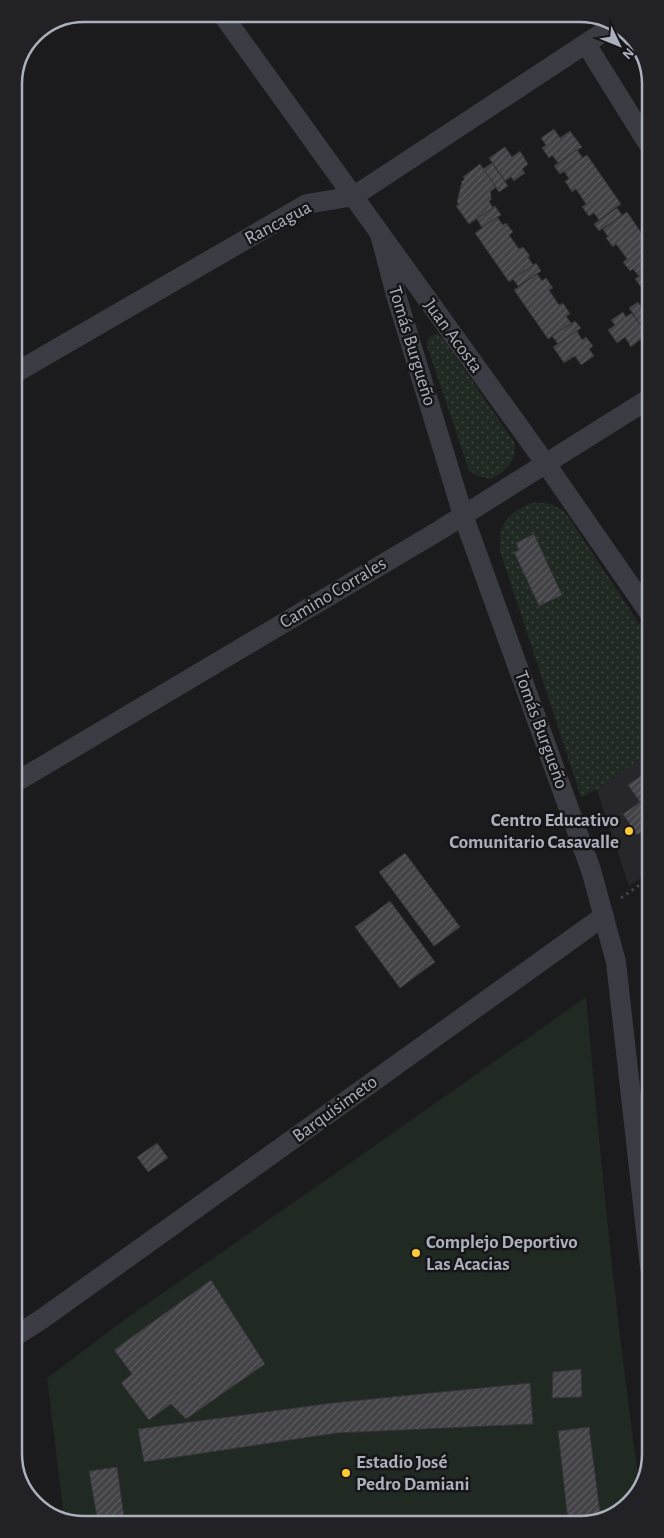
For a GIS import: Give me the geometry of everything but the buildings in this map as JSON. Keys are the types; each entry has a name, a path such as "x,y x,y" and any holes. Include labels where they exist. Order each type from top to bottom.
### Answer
{"street":[{"name":"Juan Acosta","path":"229,23 546,464 642,601"},
{"name":"Rancagua","path":"23,368 307,204 354,196 608,29"},
{"path":"586,44 642,134"},
{"name":"Tomás Burgueño","path":"380,234 396,295 463,515 591,870 604,916 616,962 642,1196"},
{"name":"Camino Corrales","path":"22,778 463,515 642,403"},
{"name":"Barquisimeto","path":"22,1332 58,1308 604,916"}],"path":[{"path":"604,916 620,899 642,883"}],"shaded area":[{"path":"437,334 443,338 514,442 514,454 510,464 491,479 477,476 469,470 427,346 427,341 431,336"},
{"path":"535,502 552,504 565,512 642,628 642,757 598,789 581,797 500,551 500,532 503,524 510,515"},
{"name":"Centro Educativo Comunitario Casavalle","path":"642,756 642,877 629,886 597,790"},
{"name":"Complejo Deportivo Las Acacias","path":"586,997 616,1303 638,1473 629,1491 607,1509 580,1516 80,1515 63,1511 47,1378 124,1320"}],"place":[{"name":"Centro Educativo Comunitario Casavalle","path":"629,831"},
{"name":"Complejo Deportivo Las Acacias","path":"416,1253"},
{"name":"Estadio José Pedro Damiani","path":"346,1473"}]}
